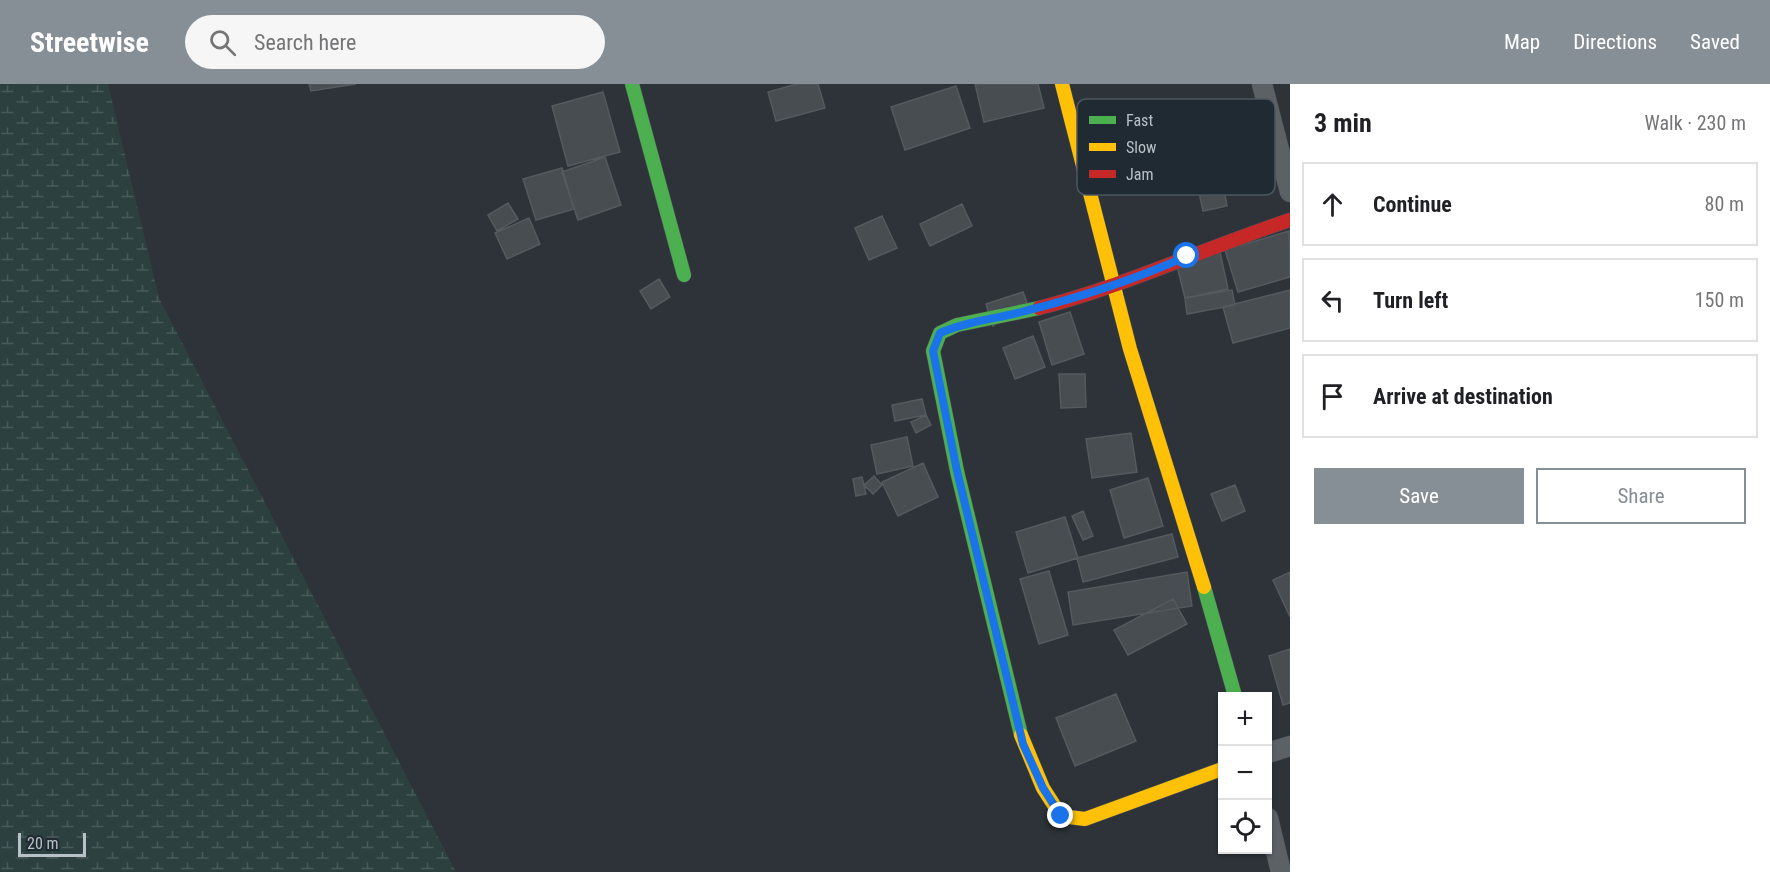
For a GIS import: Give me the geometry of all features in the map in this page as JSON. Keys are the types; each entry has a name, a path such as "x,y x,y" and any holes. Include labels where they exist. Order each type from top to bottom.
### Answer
{"street":[{"path":"632,84 684,275"},
{"path":"1062,84 1077,147"},
{"path":"1262,84 1266,99"},
{"path":"1275,134 1290,192"},
{"path":"1089,195 1130,349 1184,519 1234,692"},
{"path":"1218,770 1084,819 1061,816 1043,788 1023,744 957,471 933,351 940,333 957,325 1016,314 1115,286 1187,256 1290,220"},
{"path":"1272,752 1290,746"},
{"path":"1272,835 1281,872"}],"green space":[{"path":"0,84 108,84 159,298 456,872 0,872"}],"building":[{"path":"309,84 356,84 311,91"},
{"path":"797,84 818,84 825,108 776,121 768,92"},
{"path":"975,84 1038,84 1044,108 984,122"},
{"path":"956,86 970,128 905,150 891,107"},
{"path":"603,92 620,152 568,166 552,106"},
{"path":"1275,134 1279,157 1275,158"},
{"path":"605,157 621,205 578,220 562,172"},
{"path":"562,168 574,209 536,220 523,179"},
{"path":"1200,195 1225,195 1227,206 1203,211"},
{"path":"508,203 518,219 497,231 488,215"},
{"path":"962,204 972,226 930,246 920,224"},
{"path":"882,216 897,248 869,260 855,228"},
{"path":"529,218 540,244 507,259 495,233"},
{"path":"1289,231 1290,277 1238,292 1225,250"},
{"path":"1220,252 1228,289 1185,298 1176,262"},
{"path":"659,279 670,297 651,309 640,291"},
{"path":"1232,290 1235,305 1187,314 1185,298"},
{"path":"1290,290 1290,328 1233,343 1223,307"},
{"path":"1023,292 1027,302 993,326 986,304"},
{"path":"1070,312 1084,354 1052,365 1039,322"},
{"path":"1033,336 1045,367 1015,379 1003,348"},
{"path":"1059,374 1085,374 1086,407 1061,408"},
{"path":"922,399 926,415 895,421 892,405"},
{"path":"926,415 931,425 916,433 911,422"},
{"path":"1131,433 1137,472 1092,478 1086,439"},
{"path":"907,437 913,466 877,474 871,445"},
{"path":"923,463 938,497 898,516 882,482"},
{"path":"874,476 882,485 873,494 864,485"},
{"path":"862,477 866,494 856,496 853,479"},
{"path":"1148,478 1163,526 1124,538 1110,490"},
{"path":"1235,485 1245,511 1222,521 1211,494"},
{"path":"1083,511 1093,536 1083,540 1072,516"},
{"path":"1065,517 1078,558 1028,573 1016,532"},
{"path":"1172,534 1178,557 1083,582 1077,558"},
{"path":"1049,571 1068,635 1039,644 1020,579"},
{"path":"1187,572 1192,606 1073,625 1068,592"},
{"path":"1290,572 1290,617 1273,580"},
{"path":"1173,599 1187,624 1128,655 1114,630"},
{"path":"1290,649 1290,703 1283,705 1269,656"},
{"path":"1116,694 1136,741 1075,766 1056,718"}],"traffic: fast":[{"path":"632,84 684,275"},
{"path":"1021,735 957,471 933,351 940,333 957,325 1039,308"},
{"path":"1204,587 1234,692"}],"traffic: slow":[{"path":"1062,84 1077,142"},
{"path":"1090,195 1130,349 1204,587"},
{"path":"1021,735 1043,788 1061,816 1085,819 1218,770"}],"traffic: jam":[{"path":"1039,308 1103,289 1290,220"}],"route":[{"path":"1061,816 1043,788 1023,744 957,471 933,351 940,333 957,325 1016,314 1085,296 1145,275 1187,256"}]}
